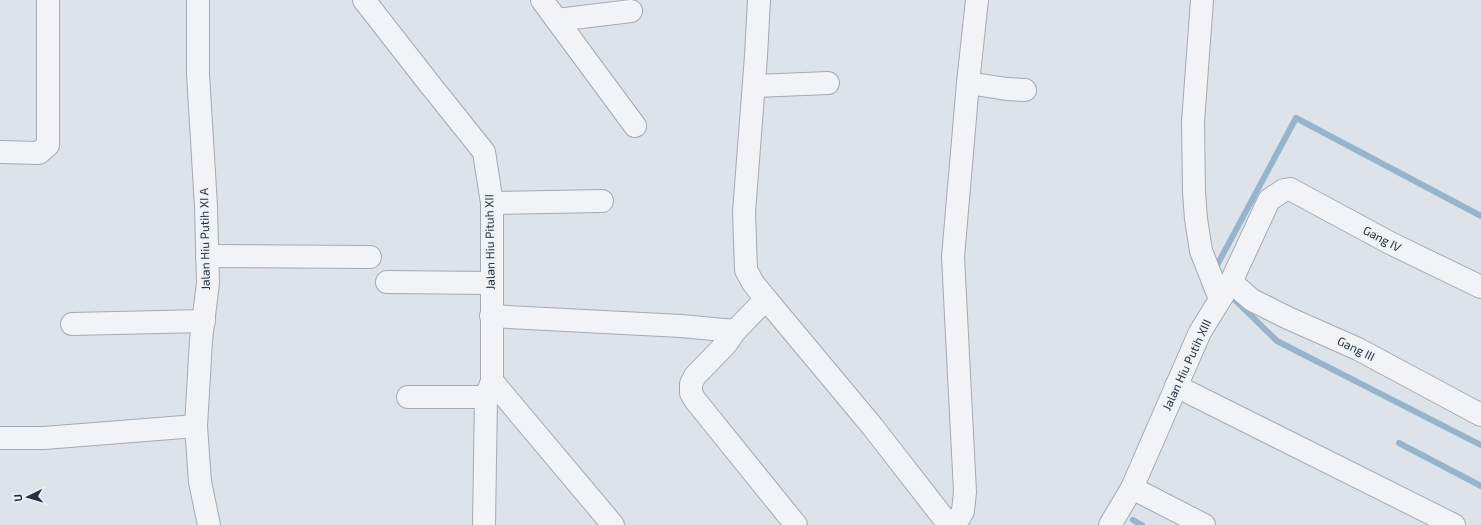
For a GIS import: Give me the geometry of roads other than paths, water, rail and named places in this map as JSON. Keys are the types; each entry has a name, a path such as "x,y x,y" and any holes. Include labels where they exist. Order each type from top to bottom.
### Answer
{"street":[{"path":"0,152 39,153 48,145 48,0"},
{"name":"Jalan Hiu Putih XI A","path":"198,0 198,74 206,206 208,283 201,340 196,426 200,482 209,525"},
{"name":"Jalan Hiu Pituh XII","path":"364,0 484,152 492,204 491,316 484,525"},
{"path":"542,0 635,126"},
{"path":"759,0 744,212 746,270 753,283 872,426 949,525"},
{"path":"955,525 963,511 965,492 953,257 968,83 977,0"},
{"path":"1202,0 1193,122 1196,219 1201,251 1226,291"},
{"path":"557,20 631,11"},
{"path":"968,83 1007,89 1026,90"},
{"path":"754,86 828,84"},
{"name":"Gang IV","path":"1284,190 1290,189 1390,243 1481,287"},
{"name":"Jalan Hiu Putih XIII","path":"1110,525 1132,488 1200,332 1226,291 1269,200 1284,190"},
{"path":"492,204 602,201"},
{"path":"207,256 370,257"},
{"path":"387,282 491,283"},
{"name":"Gang III","path":"1226,291 1252,300 1288,318 1358,349 1481,415"},
{"path":"766,299 695,376 691,384 691,393 695,400 796,525"},
{"path":"491,316 680,326 736,331"},
{"path":"72,324 204,321"},
{"path":"1176,386 1454,525"},
{"path":"408,397 489,389 613,525"},
{"path":"0,438 44,438 196,426"},
{"path":"1132,488 1204,525"}],"waterway":[{"path":"1215,269 1296,118 1481,216"},
{"path":"1230,295 1277,341 1481,445"},
{"path":"1399,443 1481,486"},
{"path":"1133,520 1142,525"}]}
